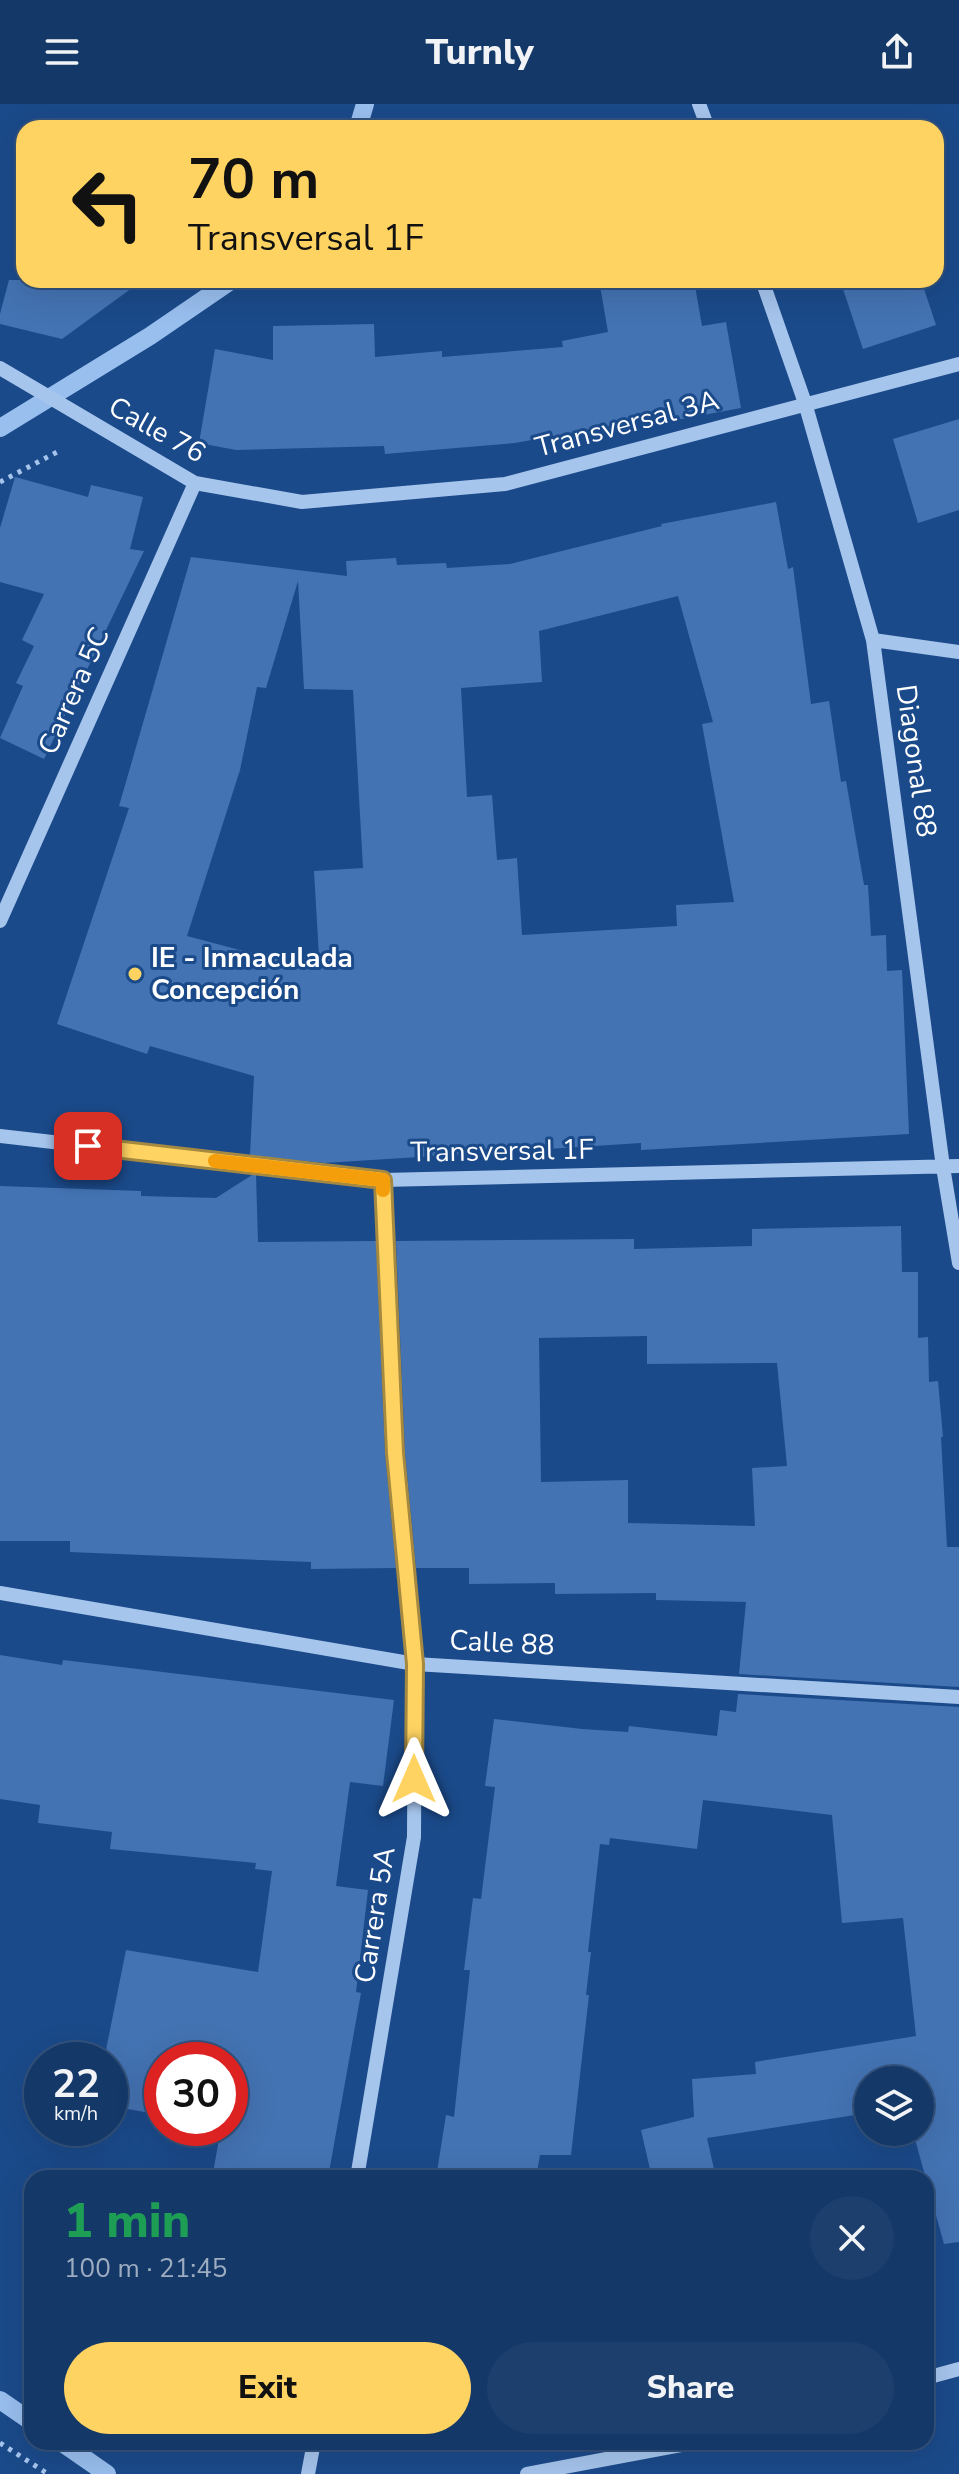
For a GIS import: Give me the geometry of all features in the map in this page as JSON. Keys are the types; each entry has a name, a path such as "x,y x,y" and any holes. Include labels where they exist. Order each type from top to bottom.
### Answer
{"street":[{"name":"Diagonal 88","path":"765,288 805,403 873,640 943,1167 959,1263"},
{"name":"Transversal 3A","path":"302,502 505,484 959,364"},
{"name":"Calle 76","path":"3,370 195,483 302,502"},
{"name":"Carrera 5C","path":"0,921 195,483"},
{"path":"873,640 959,652"},
{"name":"Transversal 1F","path":"0,1136 383,1180 959,1166"},
{"name":"Carrera 5A","path":"358,2170 414,1837 415,1664 395,1453 383,1180"},
{"name":"Calle 88","path":"0,1593 415,1664 959,1697"},
{"path":"934,2376 959,2369"},
{"path":"308,2474 312,2450"},
{"path":"527,2474 654,2450"}],"path":[{"path":"0,482 102,430"},
{"path":"0,2443 48,2474"}],"building":[{"path":"9,280 16,280 16,288 132,288 62,339 0,324"},
{"path":"600,288 695,288 702,326 726,322 741,408 660,423 659,417 515,443 385,454 384,446 236,450 199,443 215,349 273,360 273,326 374,324 375,357 442,351 442,357 563,347 562,341 608,332"},
{"path":"843,288 924,288 936,325 863,349"},
{"path":"959,419 959,510 918,523 893,439"},
{"path":"15,477 88,497 91,485 143,497 130,549 144,551 44,759 0,738 23,686 16,683 34,646 22,640 44,594 0,582 0,528"},
{"path":"776,502 788,569 793,567 811,704 829,701 841,782 846,781 864,885 868,885 871,936 886,935 887,971 902,970 909,1134 641,1150 641,1143 324,1163 250,1155 254,1076 150,1046 147,1054 57,1024 129,808 119,806 191,557 347,576 346,561 396,558 397,565 446,563 447,568 510,564 661,524","holes":["298,581 304,689 353,690 363,868 314,871 319,956 247,952 187,936 240,770 257,687 266,688","678,596 713,722 702,724 734,902 676,905 677,926 522,935 517,858 497,860 492,795 467,797 461,688 542,682 539,631"]},
{"path":"256,1175 258,1242 376,1241 385,1453 396,1568 311,1569 311,1562 70,1552 70,1541 0,1541 0,1186 141,1191 141,1196 216,1198"},
{"path":"901,1226 902,1272 918,1272 918,1338 928,1337 929,1382 938,1381 947,1547 959,1547 959,1687 739,1674 746,1602 656,1600 656,1593 555,1594 555,1583 469,1584 469,1568 416,1568 405,1452 396,1241 634,1239 634,1249 752,1246 752,1229","holes":["647,1336 647,1364 777,1363 787,1466 752,1468 755,1526 628,1523 628,1480 541,1482 539,1338"]},
{"path":"0,1655 62,1665 63,1660 394,1700 383,1786 350,1782 336,1886 368,1890 356,1992 361,1993 329,2170 213,2170 218,2146 248,2146 248,2042 144,2042 144,2112 128,2109 128,2042 108,2042 126,1950 258,1972 272,1871 255,1869 256,1863 110,1849 112,1832 38,1823 40,1805 0,1799"},
{"path":"738,1694 959,1707 959,2242 944,2244 934,2208 934,2170 924,2170 917,2146 934,2146 934,2066 854,2066 854,2115 707,2138 714,2170 650,2170 641,2130 694,2117 692,2079 756,2074 755,2062 916,2036 903,1918 842,1923 832,1815 703,1800 697,1849 610,1838 609,1845 600,1844 588,1952 591,1952 586,1995 589,1995 571,2155 540,2155 537,2170 437,2170 446,2115 454,2117 470,1970 464,1970 473,1898 481,1899 495,1787 485,1786 494,1719 628,1732 629,1726 717,1736 720,1710 736,1712"}],"waterway":[{"path":"360,120 365,104"},
{"path":"0,428 150,336 220,288"},
{"path":"0,2400 24,2416"},
{"path":"72,2450 107,2474"}],"slow traffic":[{"path":"215,1161 383,1180 383,1190"}],"place":[{"name":"IE - Inmaculada Concepción","path":"135,974"}],"route":[{"path":"88,1146 383,1180 395,1453 415,1664 414,1779"}]}
